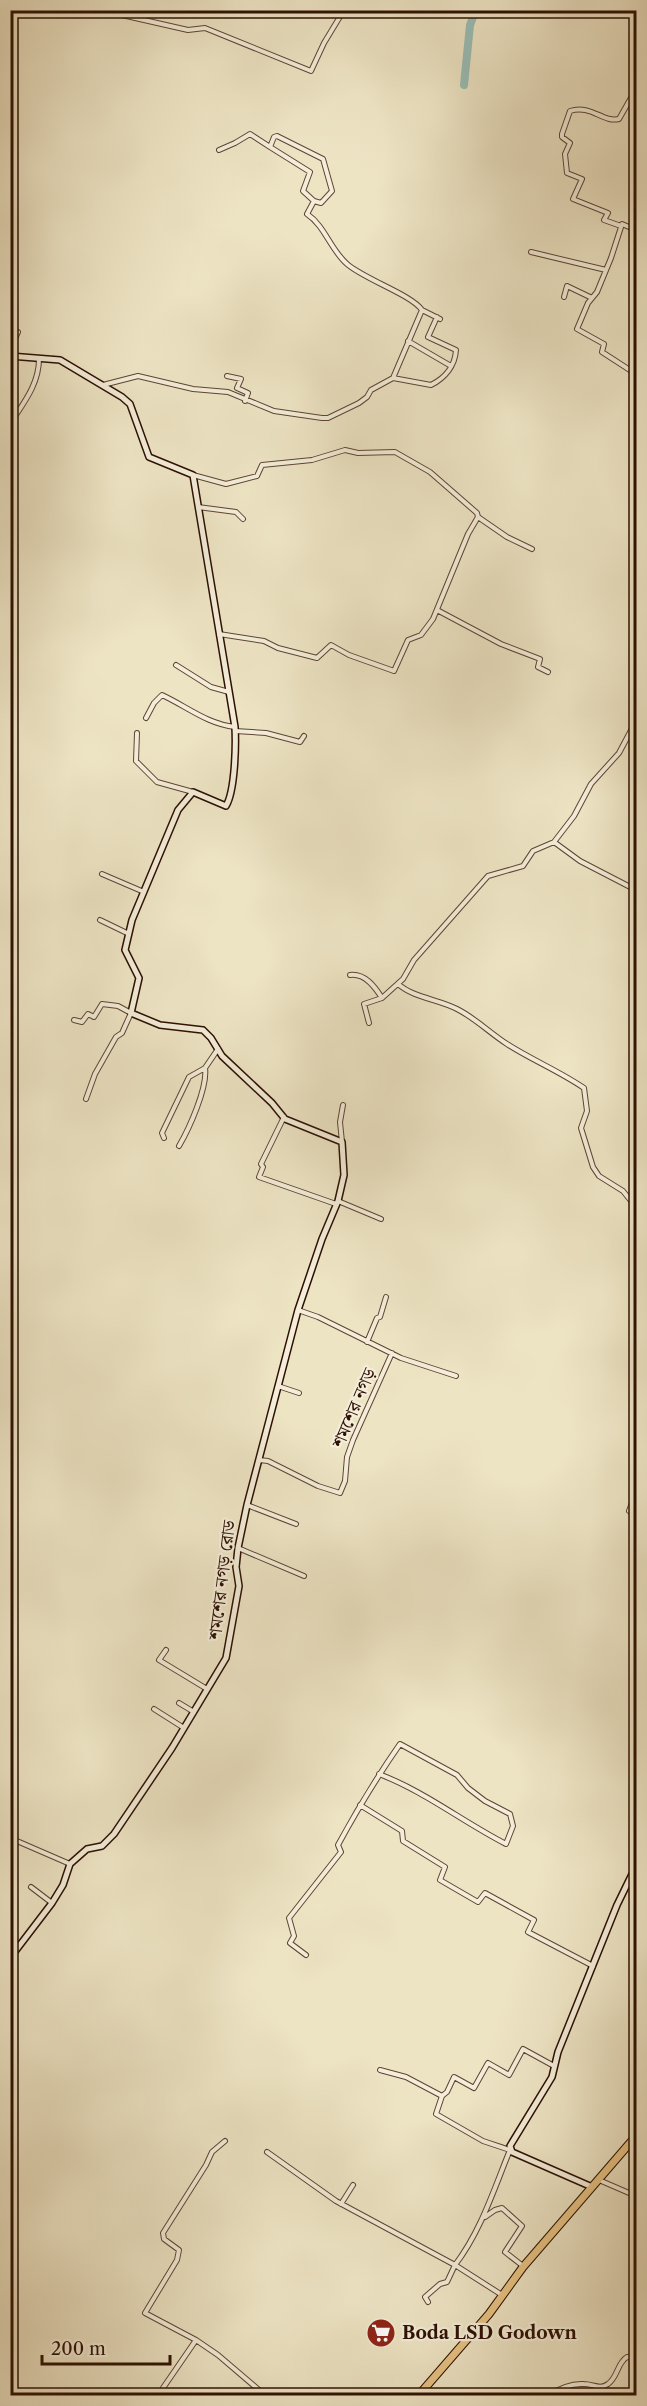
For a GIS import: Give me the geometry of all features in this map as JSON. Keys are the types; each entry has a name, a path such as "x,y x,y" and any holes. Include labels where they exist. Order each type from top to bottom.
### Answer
{"highway":[{"path":"418,2396 523,2267 636,2136"}],"street":[{"path":"100,10 188,30 205,28 311,71 324,43 344,10"},
{"path":"636,89 619,119 614,120 589,110 572,110 562,134 562,137 570,143 565,154 567,174 576,175 582,179 573,199 608,213 604,220 636,230"},
{"path":"219,150 250,134 270,147 310,172 303,191 314,201 321,203 332,191 323,159 277,136 274,137 270,147"},
{"path":"103,385 138,376 185,387 228,392 245,401 274,411 328,418 359,403 367,397 371,390 393,378 431,385 446,375 456,358 456,350 429,336 438,318 422,310 418,304 385,288 348,265 331,247 317,220 307,214 314,201"},
{"path":"621,226 606,270 577,329 604,344 602,352 636,374"},
{"path":"531,252 606,270"},
{"path":"564,297 567,286 592,298"},
{"path":"393,378 422,310"},
{"path":"10,329 18,332 10,350"},
{"path":"408,341 451,366"},
{"path":"10,356 60,360 103,385 130,404 149,458 193,475 226,484 257,476 262,465 312,459 345,450 358,453 395,452 430,472 477,513 478,517 507,537 532,549"},
{"path":"12,421 33,388 38,373 39,359"},
{"path":"227,376 240,379 237,388 248,393 245,401"},
{"path":"137,733 136,761 152,779 164,785 193,792 226,806 233,777 235,729 193,475"},
{"path":"198,507 236,512 243,519"},
{"path":"218,634 264,641 278,648 317,658 331,645 349,655 394,671 408,640 421,635 433,619 468,534 478,517"},
{"path":"437,610 501,644 540,659 538,667 548,672"},
{"path":"176,665 211,687 229,692"},
{"path":"146,718 154,703 162,695 182,704 201,717 235,729 266,733 300,742 304,736"},
{"path":"369,1023 364,1004 382,998 398,984 414,960 488,876 523,866 533,851 554,842 574,816 591,784 619,753 636,721"},
{"path":"86,1099 95,1074 116,1037 122,1032 131,1013 139,978 125,950 132,920 145,893 177,810 193,792"},
{"path":"554,842 580,861 636,890"},
{"path":"102,874 145,893"},
{"path":"100,920 129,934"},
{"path":"350,975 356,974 374,985 382,998"},
{"path":"398,984 413,994 436,999 460,1010 533,1060 558,1070 584,1088 587,1111 581,1128 593,1167 599,1176 623,1191 635,1206 636,1216"},
{"path":"74,1020 82,1022 88,1014 94,1017 102,1004 118,1006 160,1025 203,1030 222,1056 272,1103 284,1118 343,1143 340,1122 343,1105"},
{"path":"164,1138 162,1133 189,1077 205,1068 218,1049"},
{"path":"179,1146 189,1128 204,1081 205,1068"},
{"path":"284,1118 261,1164 263,1167 259,1177 381,1219"},
{"name":"শমশের নগড় রোড","path":"70,1864 87,1849 102,1845 114,1834 184,1728 226,1658 239,1586 236,1567 247,1505 298,1310 337,1202 344,1175 343,1143"},
{"path":"367,1342 377,1318 380,1317 386,1297"},
{"name":"শমশের নগড়","path":"298,1310 318,1317 411,1362 456,1377"},
{"name":"শমশের নগড়","path":"259,1460 268,1461 318,1486 340,1493 345,1481 346,1457 392,1353"},
{"path":"278,1386 299,1393"},
{"path":"636,1492 629,1510 636,1514"},
{"path":"247,1505 296,1524"},
{"path":"238,1548 304,1576"},
{"path":"166,1650 159,1660 207,1689"},
{"path":"179,1704 194,1712"},
{"path":"154,1709 184,1728"},
{"path":"306,1955 290,1943 294,1936 290,1918 341,1852 338,1845 379,1774 400,1744 457,1775 468,1788 485,1801 510,1814 513,1826 506,1844 402,1782 379,1774"},
{"path":"360,1805 402,1831 403,1841 445,1867 440,1880 478,1902 485,1893 534,1920 528,1932 593,1966"},
{"path":"10,1838 70,1864 63,1885 52,1903 10,1958"},
{"path":"429,2302 425,2296 440,2284 447,2282 469,2246 480,2225 510,2150 552,2077 554,2066 617,1905 636,1866"},
{"path":"31,1887 52,1903"},
{"path":"554,2066 523,2049 509,2075 488,2063 474,2088 454,2077 447,2092 442,2096 436,2114 483,2141 510,2150 592,2187"},
{"path":"380,2070 406,2077 442,2096"},
{"path":"225,2141 212,2152 206,2166 163,2233 164,2239 179,2250 177,2260 145,2313 196,2340 218,2355 266,2396"},
{"path":"267,2152 340,2204 456,2265 502,2295"},
{"path":"598,2180 636,2196"},
{"path":"340,2204 353,2185"},
{"path":"486,2217 502,2208 522,2226 505,2252 523,2267"},
{"path":"162,2396 163,2388 196,2340"},
{"path":"547,2396 560,2388 585,2384 599,2387 609,2384 622,2360 627,2356 636,2358"}],"waterway":[{"path":"464,85 470,25 476,10"}],"place":[{"name":"Boda LSD Godown","path":"381,2333"}]}
